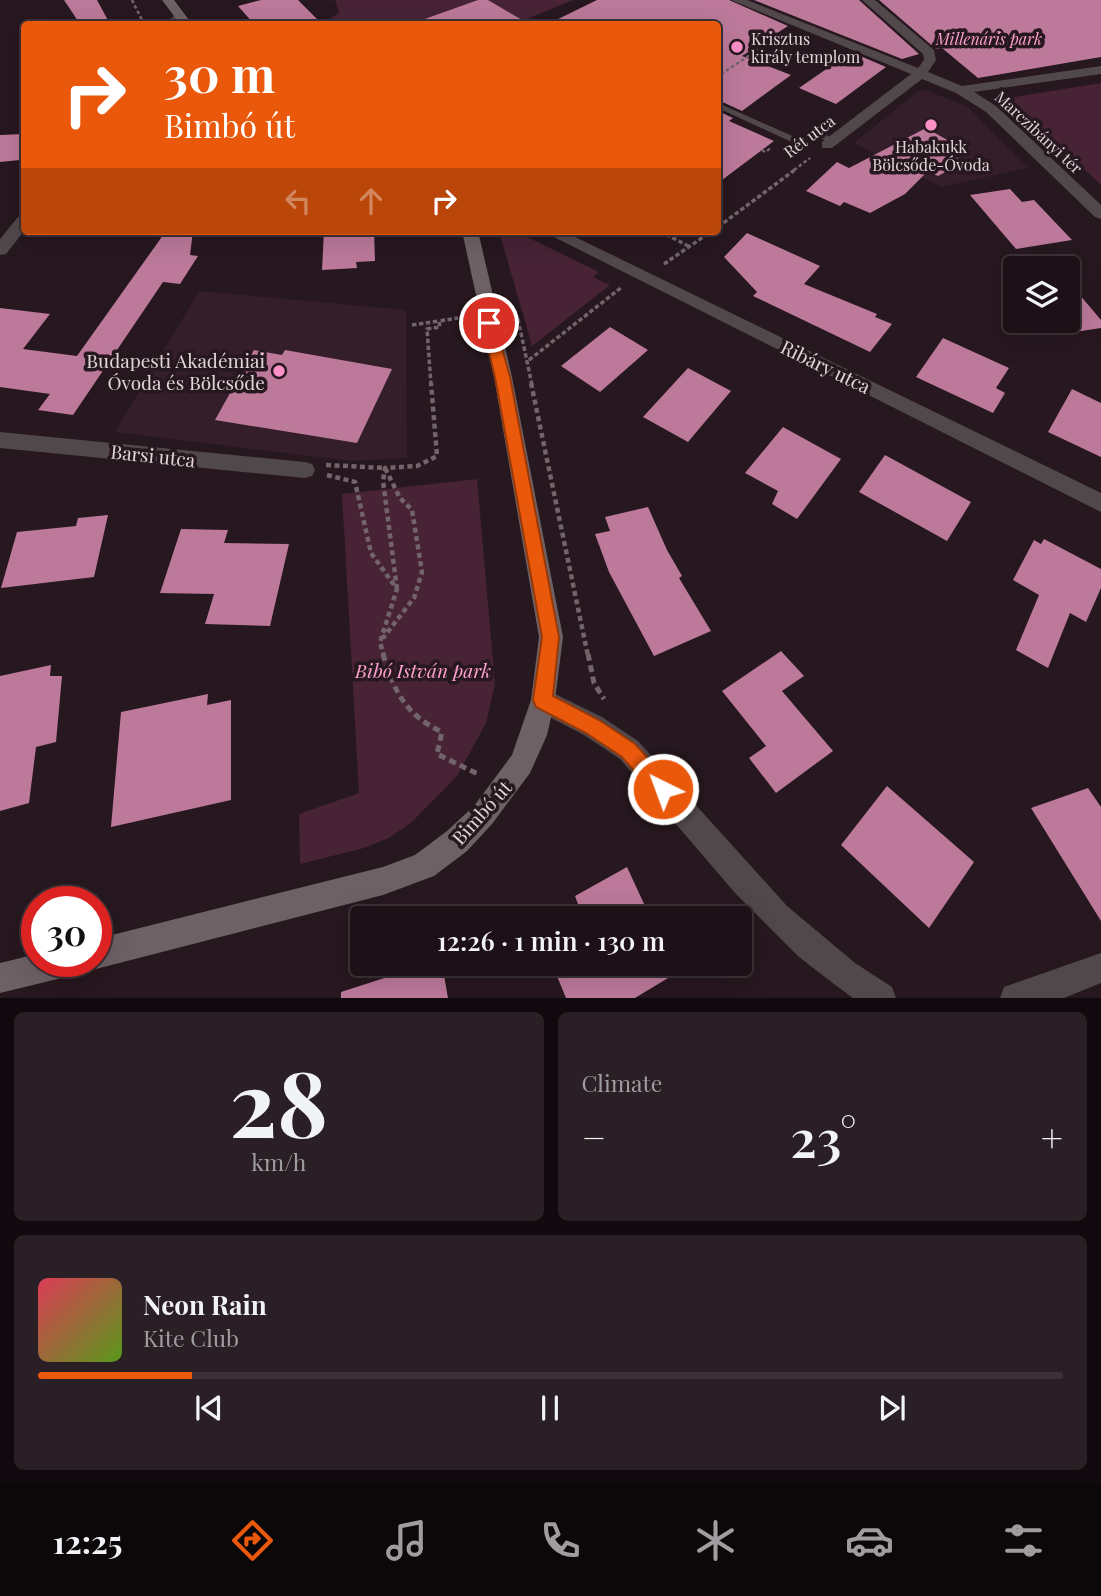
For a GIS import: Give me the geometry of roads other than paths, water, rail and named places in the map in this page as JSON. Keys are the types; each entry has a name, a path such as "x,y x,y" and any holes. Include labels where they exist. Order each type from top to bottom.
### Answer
{"street":[{"path":"168,0 178,21"},
{"path":"737,0 961,90"},
{"path":"868,0 929,53 930,60 921,73"},
{"name":"Marczibányi tér","path":"961,90 1101,70"},
{"name":"Rét utca","path":"831,142 921,73"},
{"name":"Marczibányi tér","path":"961,90 991,109 1101,214"},
{"path":"0,250 21,224"},
{"name":"Bimbó út","path":"112,950 383,881 424,866 457,841 507,786 534,735 543,700 551,637 503,377 474,253 463,235"},
{"name":"Ribáry utca","path":"558,235 1101,503"},
{"name":"Barsi utca","path":"0,440 305,470"},
{"path":"543,700 593,726 629,750 804,944 845,977 881,998"},
{"path":"1015,998 1037,993 1101,968"},
{"path":"0,978 21,973"}],"lane":[{"path":"721,106 799,142 819,135 831,142"}],"place":[{"name":"Krisztus király templom","path":"737,47"},
{"name":"Habakukk Bölcsőde-Óvoda","path":"931,125"},
{"name":"Budapesti Akadémiai Óvoda és Bölcsőde","path":"279,371"}],"park label":[{"name":"Millenáris park","path":"989,38"},
{"name":"Bibó István park","path":"423,670"}]}
